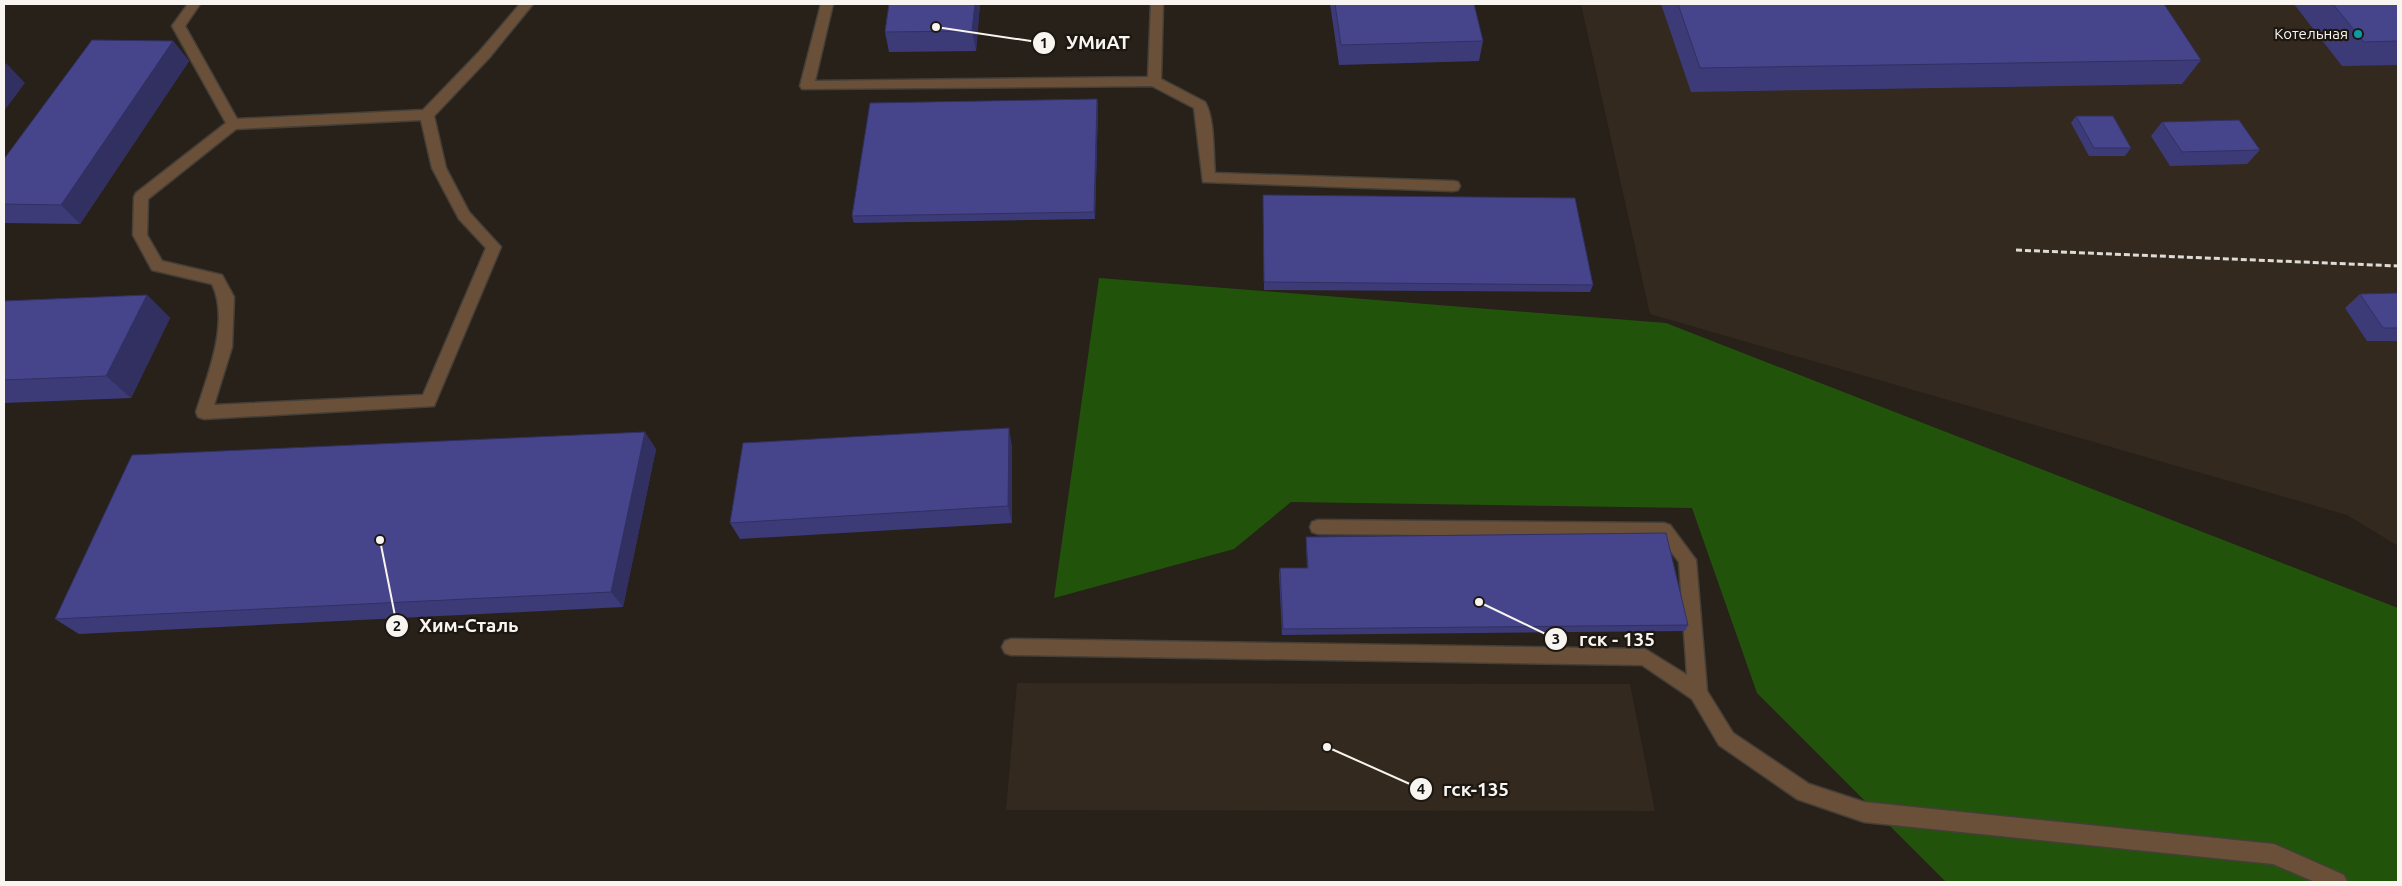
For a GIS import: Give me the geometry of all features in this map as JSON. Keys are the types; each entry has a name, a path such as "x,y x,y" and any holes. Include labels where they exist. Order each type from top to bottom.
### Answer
{"lane":[{"path":"194,4 178,26 233,124"},
{"path":"427,115 439,168 464,215 494,247 428,401 204,412 224,347 226,297 217,279 157,266 140,235 141,197 233,124 427,115 484,55 527,4"},
{"path":"827,4 807,86 1154,81 1200,105 1203,116 1208,178 1453,186"},
{"path":"1154,81 1157,4"},
{"path":"1318,527 1664,530 1687,560 1698,693"},
{"path":"1011,647 1645,658 1698,693 1726,739 1804,792 1864,812 2274,854 2337,882"}],"shaded area":[{"path":"1581,4 2398,4 2398,546 2347,515 1650,314"},
{"path":"1017,683 1630,684 1655,811 1006,810"}],"green space":[{"path":"1099,278 1666,323 2398,608 2398,882 1946,882 1757,693 1692,508 1291,502 1234,549 1054,598"}],"building":[{"path":"889,4 975,4 972,31 885,32"},
{"path":"1335,4 1474,4 1483,41 1341,45"},
{"path":"1678,4 2164,4 2201,60 1700,68"},
{"path":"2333,4 2398,4 2398,41 2364,42"},
{"path":"92,40 173,41 61,205 4,204 4,159"},
{"path":"1097,99 1094,212 852,216 870,103"},
{"path":"2076,116 2113,116 2131,148 2094,148"},
{"path":"2239,120 2260,150 2182,152 2162,122"},
{"path":"1263,195 1575,198 1593,285 1264,282"},
{"path":"2398,293 2398,328 2383,328 2360,294"},
{"path":"147,295 106,376 4,380 4,301"},
{"path":"1009,428 1008,506 730,523 743,443"},
{"path":"645,432 611,592 55,619 132,455"},
{"path":"1666,533 1688,625 1283,629 1280,568 1308,568 1306,537"}],"railway":[{"path":"2016,250 2398,266"}],"place":[{"name":"УМиАТ","path":"936,27"},
{"name":"Котельная","path":"2358,34"},
{"name":"Хим-Сталь","path":"380,540"},
{"name":"гск - 135","path":"1479,602"},
{"name":"гск-135","path":"1327,747"}]}
